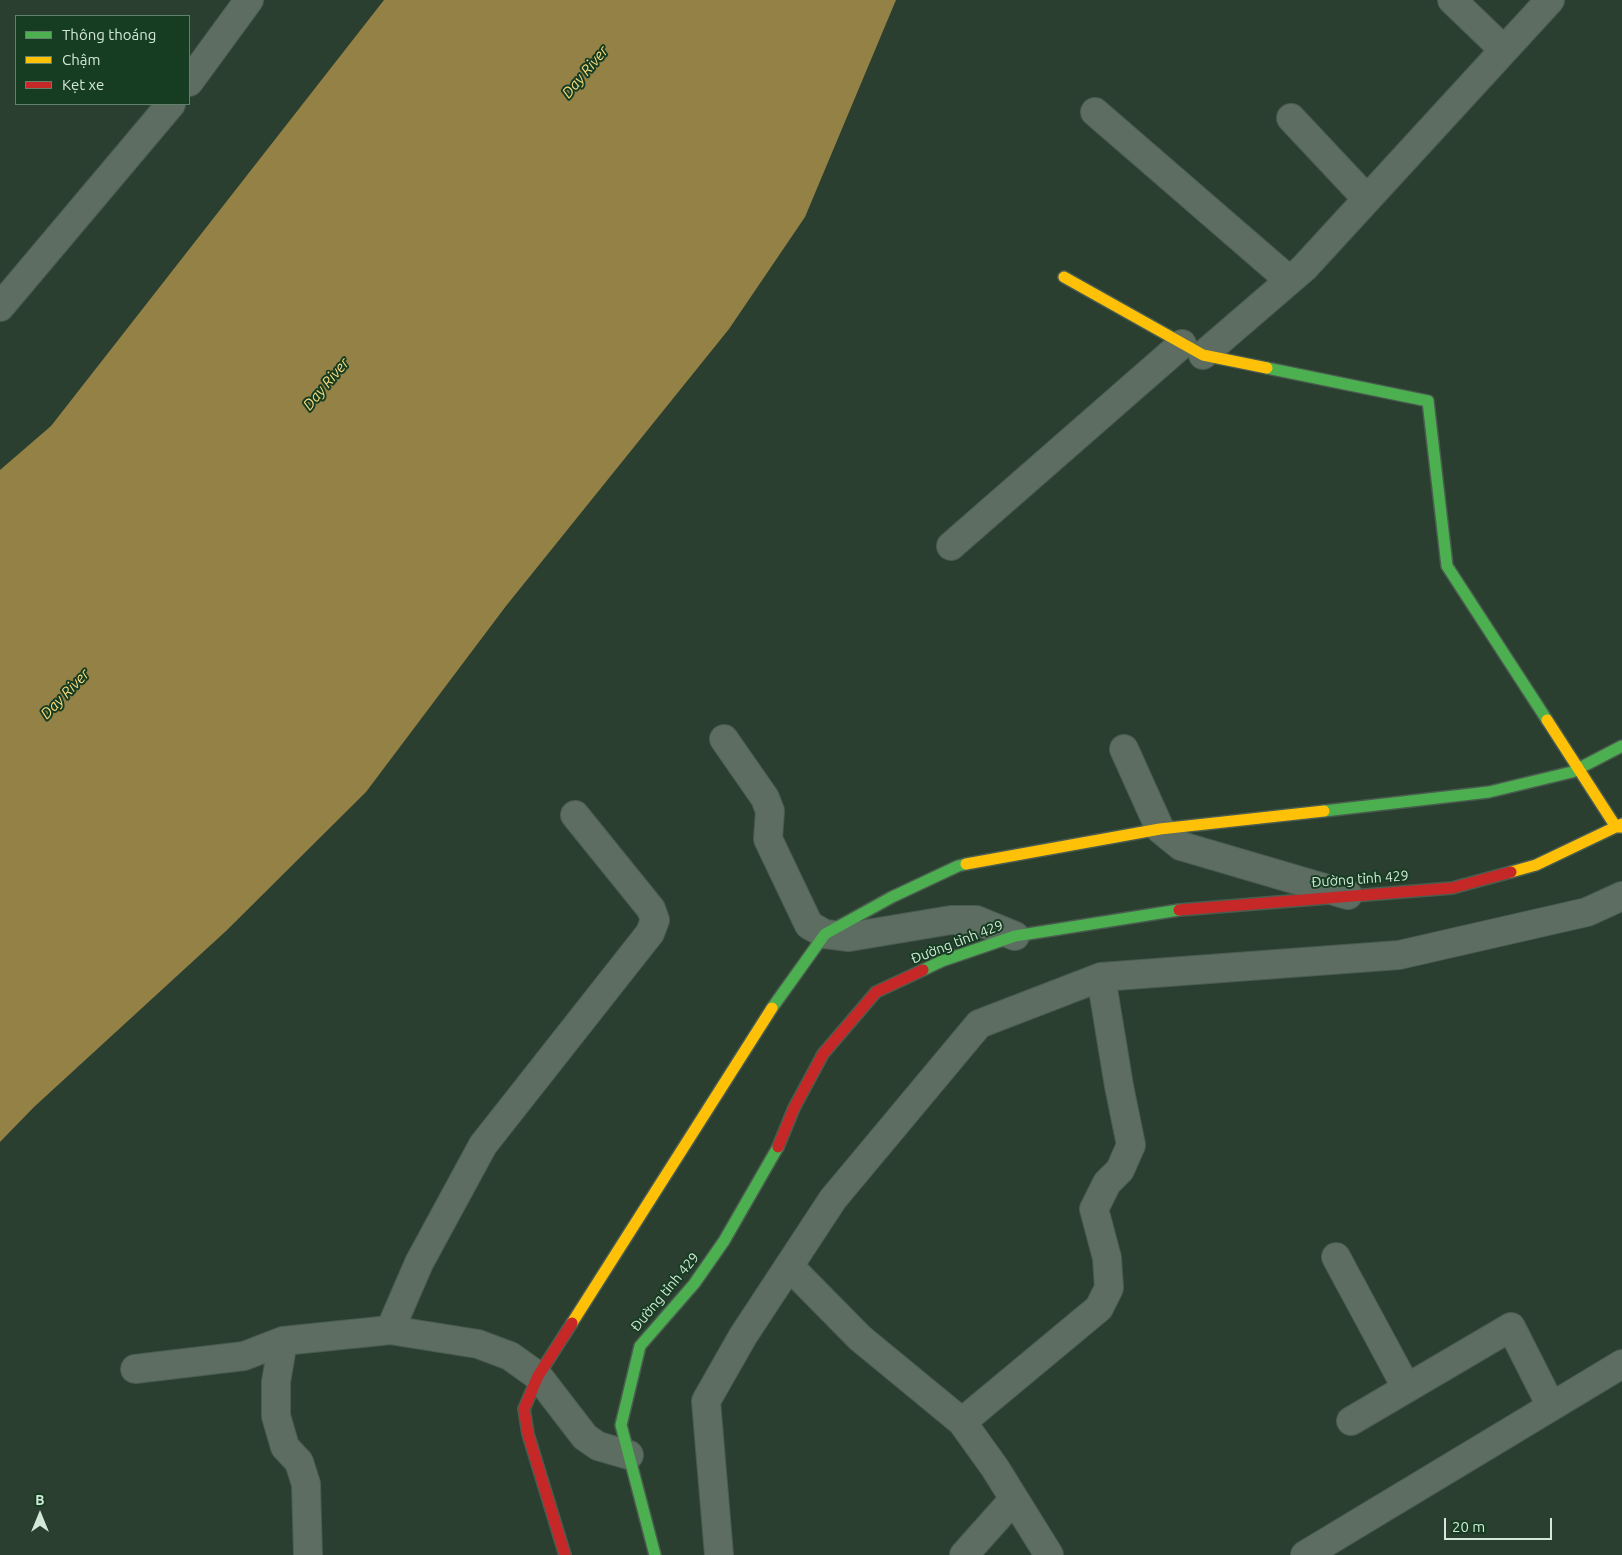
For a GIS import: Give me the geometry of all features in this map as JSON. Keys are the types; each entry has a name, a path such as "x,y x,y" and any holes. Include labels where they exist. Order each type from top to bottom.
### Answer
{"street":[{"path":"190,81 248,0"},
{"path":"1452,0 1504,50"},
{"path":"950,546 1192,349 1304,268 1550,0"},
{"path":"0,307 170,105"},
{"path":"1095,112 1289,280"},
{"path":"1291,118 1367,199"},
{"path":"1064,277 1192,349 1428,401 1447,566 1578,769 1620,826"},
{"path":"724,738 765,798 770,811 768,839 809,925 825,934 849,938 951,920 976,920 1015,936"},
{"path":"565,1555 528,1434 524,1409 538,1376 759,1028 825,934 892,897 958,866 1160,829 1489,792 1572,772 1622,746"},
{"path":"1124,749 1160,829 1181,846 1348,895"},
{"path":"390,1330 419,1263 483,1145 650,933 655,920 651,909 575,815"},
{"name":"Đường tỉnh 429","path":"655,1555 621,1425 640,1346 694,1284 724,1241 774,1157 794,1108 823,1054 876,992 942,961 1015,936 1165,911 1452,888 1536,865 1620,826"},
{"path":"719,1555 706,1401 743,1336 834,1199 979,1024 1101,977 1399,955 1587,912 1622,896"},
{"path":"962,1422 1099,1308 1109,1288 1107,1258 1094,1209 1100,1195 1120,1170 1131,1145 1118,1086 1101,977"},
{"path":"1336,1257 1406,1387"},
{"path":"789,1266 860,1338 962,1422 1049,1555"},
{"path":"1351,1420 1511,1327 1552,1406"},
{"path":"135,1369 244,1356 283,1341 390,1330 478,1344 510,1356 538,1376 585,1437 598,1446 629,1455"},
{"path":"283,1341 276,1382 276,1416 284,1447 298,1462 306,1484 308,1555"},
{"path":"1305,1555 1622,1364"},
{"path":"964,1555 1014,1499"}],"water":[{"name":"Day River","path":"384,0 896,0 805,217 729,329 506,606 366,792 226,931 34,1107 0,1142 0,470 51,426"}],"traffic: fast":[{"path":"1267,368 1428,401 1447,566 1547,720"},
{"path":"1324,811 1489,792 1572,772 1622,746"},
{"path":"772,1008 825,934 892,897 966,864"},
{"path":"923,970 942,961 1015,936 1179,910"},
{"path":"655,1555 621,1425 640,1346 694,1284 724,1241 778,1147"}],"traffic: slow":[{"path":"1064,277 1203,355 1267,368"},
{"path":"1547,720 1616,827 1622,827"},
{"path":"966,864 1160,829 1324,811"},
{"path":"1511,872 1536,865 1622,824"},
{"path":"572,1323 772,1008"}],"traffic: jam":[{"path":"1179,910 1452,888 1511,872"},
{"path":"778,1147 794,1108 823,1054 876,992 923,970"},
{"path":"565,1555 528,1434 524,1409 538,1376 572,1323"}]}
